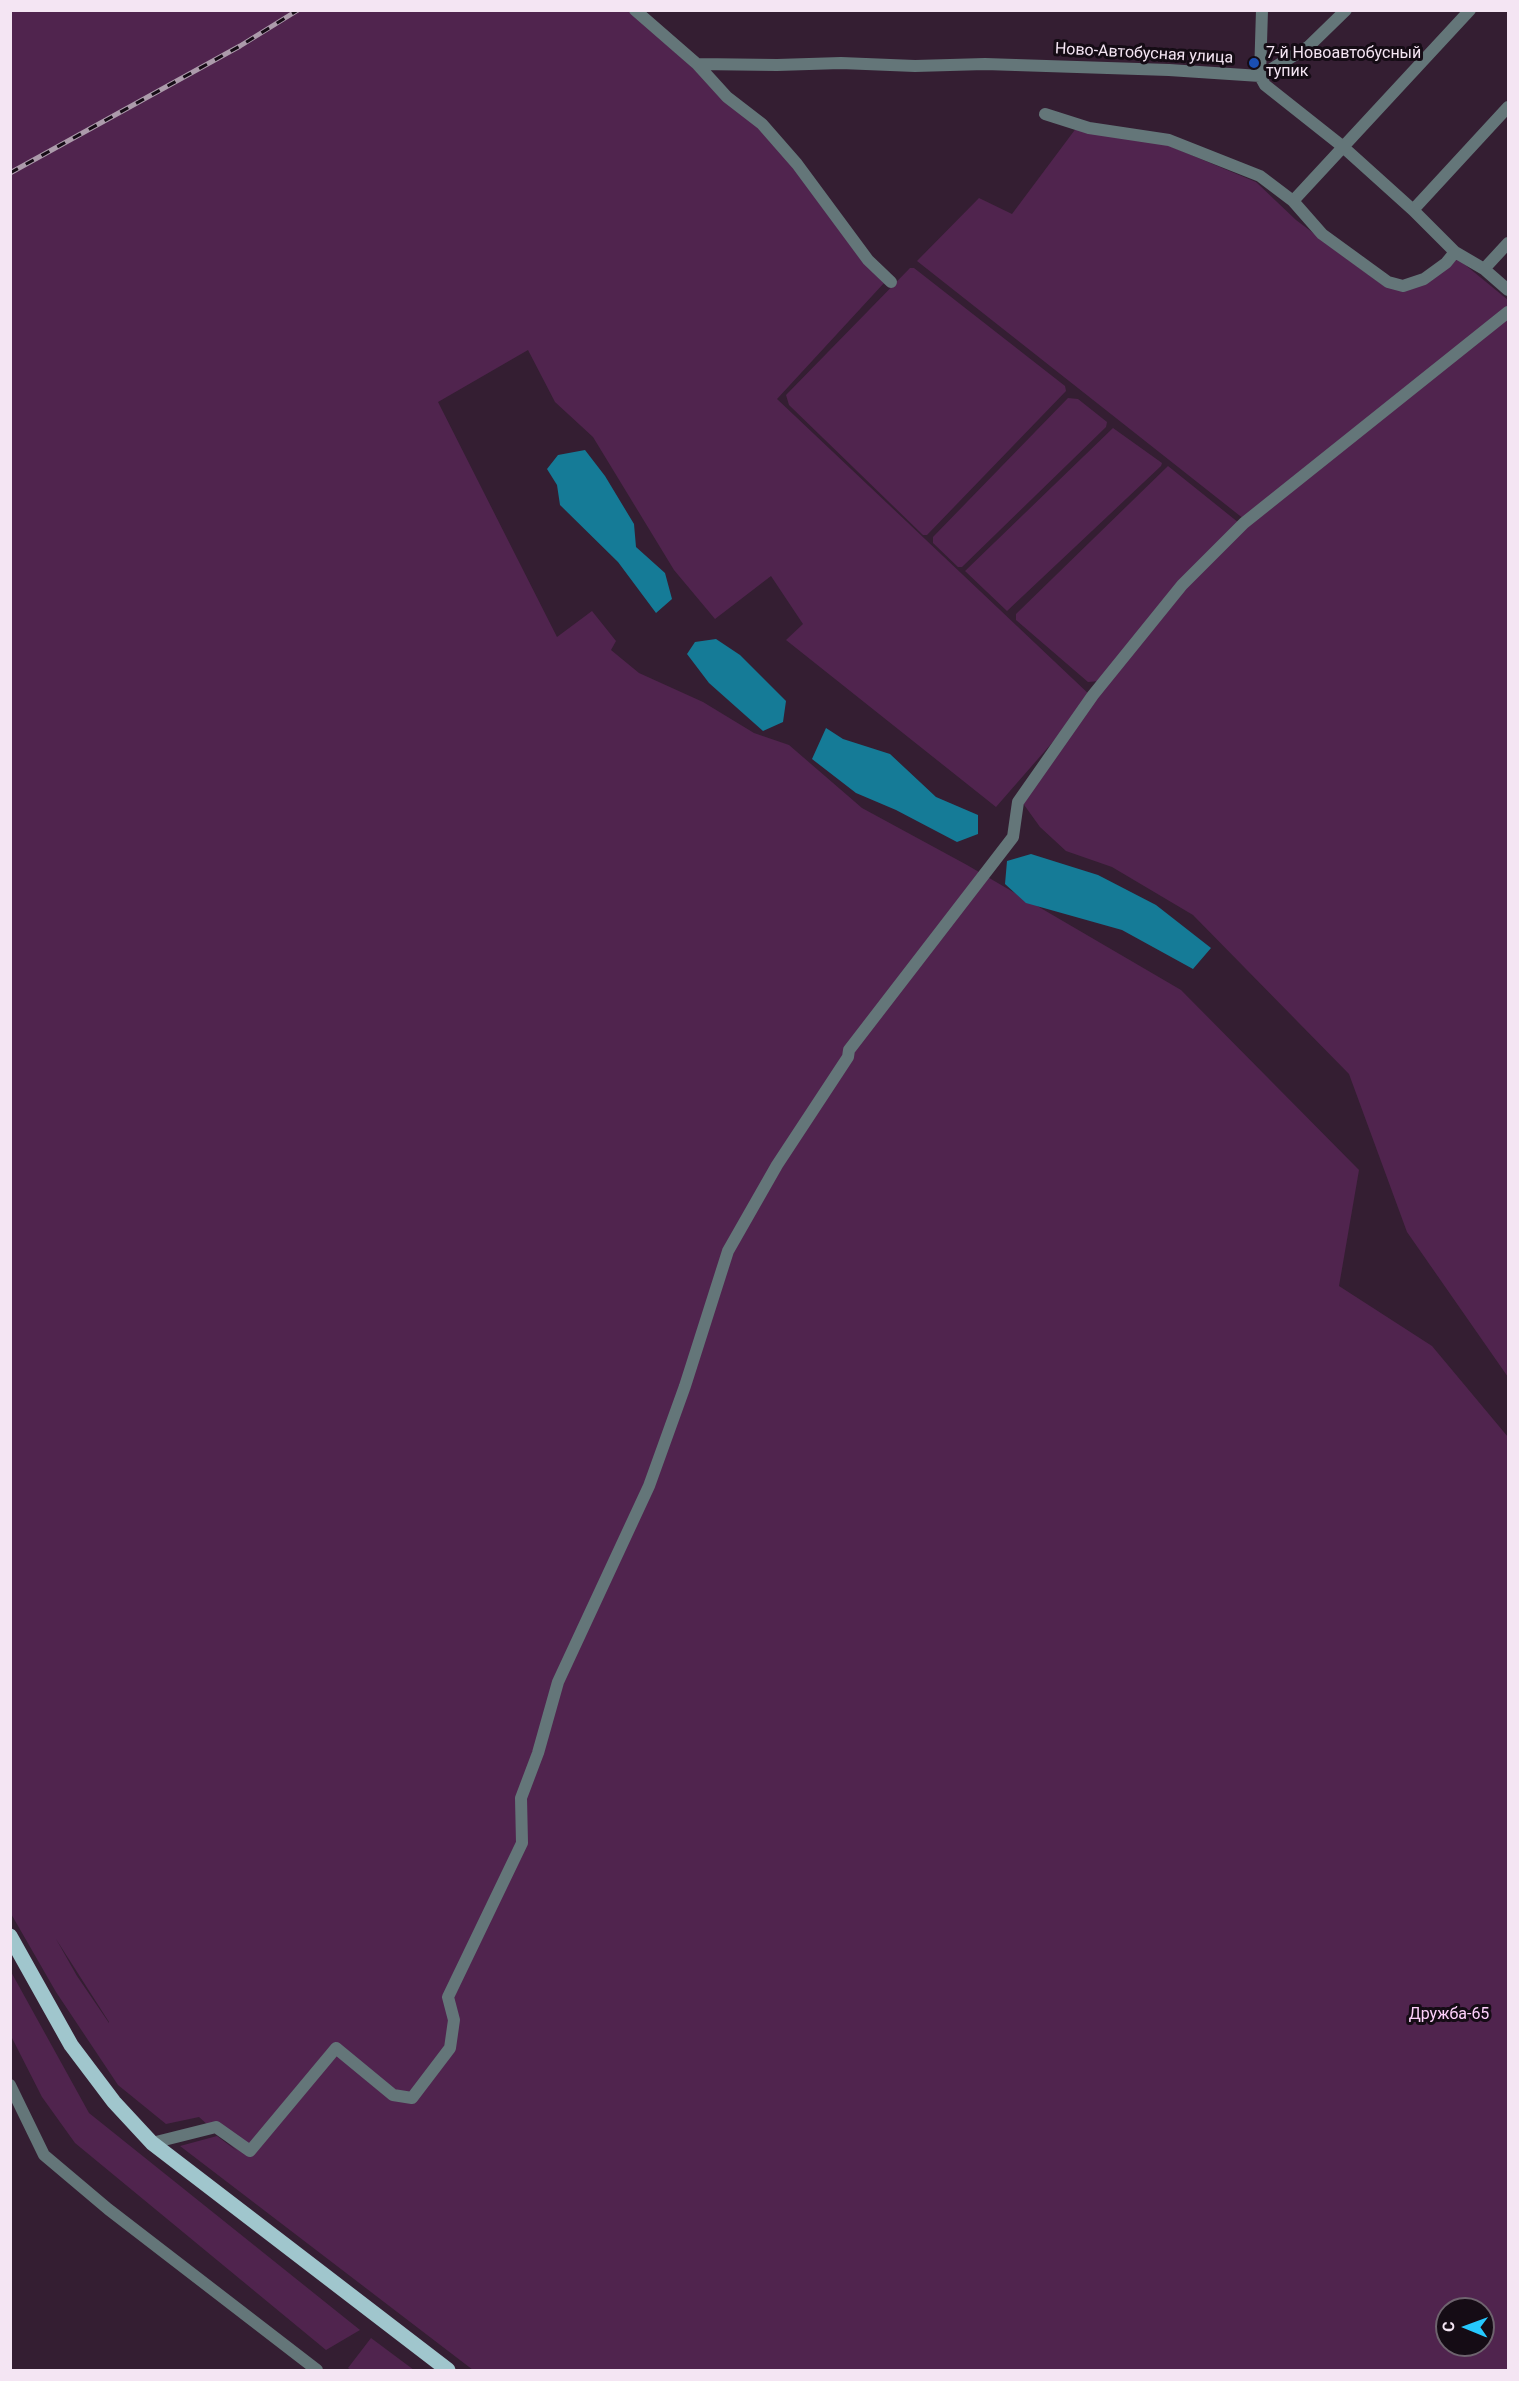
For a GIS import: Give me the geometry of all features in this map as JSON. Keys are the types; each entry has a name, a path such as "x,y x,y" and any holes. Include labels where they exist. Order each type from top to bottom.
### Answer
{"main road":[{"path":"10,1936 71,2044 114,2102 152,2143 448,2370"}],"street":[{"path":"635,10 697,64 727,97 769,132 797,164 868,260 891,282"},
{"path":"1262,10 1260,76 1265,85 1342,146 1413,210 1455,252 1484,269 1509,290"},
{"path":"1260,76 1308,47 1346,10"},
{"path":"1293,201 1470,10"},
{"name":"Ново-Автобусная улица","path":"697,64 841,63 915,66 985,64 1169,70 1260,76"},
{"path":"1413,210 1509,107"},
{"path":"1045,114 1089,128 1169,140 1260,176 1293,201 1322,234 1388,282 1403,286 1424,279 1446,263 1455,252"},
{"path":"1484,269 1509,243"},
{"path":"152,2143 216,2127 250,2151 336,2048 393,2095 412,2098 450,2048 454,2020 448,1997 522,1844 521,1798 558,1682 649,1486 685,1386 728,1251 777,1165 848,1057 849,1050 1013,837 1018,802 1093,695 1182,585 1244,523 1509,312"},
{"path":"10,2085 44,2155 108,2209 317,2370"}],"green space":[{"name":"Дружба-65","path":"10,11 629,11 758,126 795,169 884,283 777,399 1092,697 996,807 786,640 803,624 771,576 715,619 674,570 593,437 555,402 528,350 438,402 557,637 592,611 616,641 611,650 639,673 703,702 754,733 789,745 862,808 967,865 1181,990 1359,1170 1339,1286 1432,1346 1508,1437 1508,2370 473,2370 180,2146 217,2136 237,2151 199,2117 166,2124 118,2085 56,1992 10,1912","holes":["56,1939 109,2022 77,1976"]},
{"path":"1077,127 1167,145 1256,182 1296,220 1384,286 1405,291 1458,259 1508,300 1508,1377 1407,1232 1349,1074 1193,915 1112,867 1066,851 1040,827 1022,802 1098,695 1184,586 1249,523 917,261 979,198 1012,214"},
{"path":"910,268 914,268 1065,386 1066,391 927,535 923,535 789,405 786,395"},
{"path":"1068,398 1078,399 1107,422 1106,427 962,567 958,567 933,543 933,537"},
{"path":"1113,428 1162,463 1161,466 1007,611 965,571"},
{"path":"1168,466 1239,523 1099,681 1088,682 1016,620 1016,614"},
{"path":"10,1970 89,2113 360,2330 326,2350 75,2143 42,2097 11,2036"},
{"path":"371,2338 414,2370 351,2370 348,2368"}],"water":[{"path":"585,450 605,476 634,524 636,547 665,573 672,599 656,613 618,562 560,505 557,485 547,469 558,455"},
{"path":"716,639 740,655 786,701 783,722 763,731 709,683 687,654 695,642"},
{"path":"826,728 843,739 890,754 936,797 978,815 978,834 957,842 896,810 856,793 812,759"},
{"path":"1031,854 1098,875 1156,905 1211,948 1193,969 1122,930 1026,903 1005,884 1007,861"}],"railway":[{"path":"10,173 240,46 298,10"}],"place":[{"name":"7-й Новоавтобусный тупик","path":"1254,63"}]}
